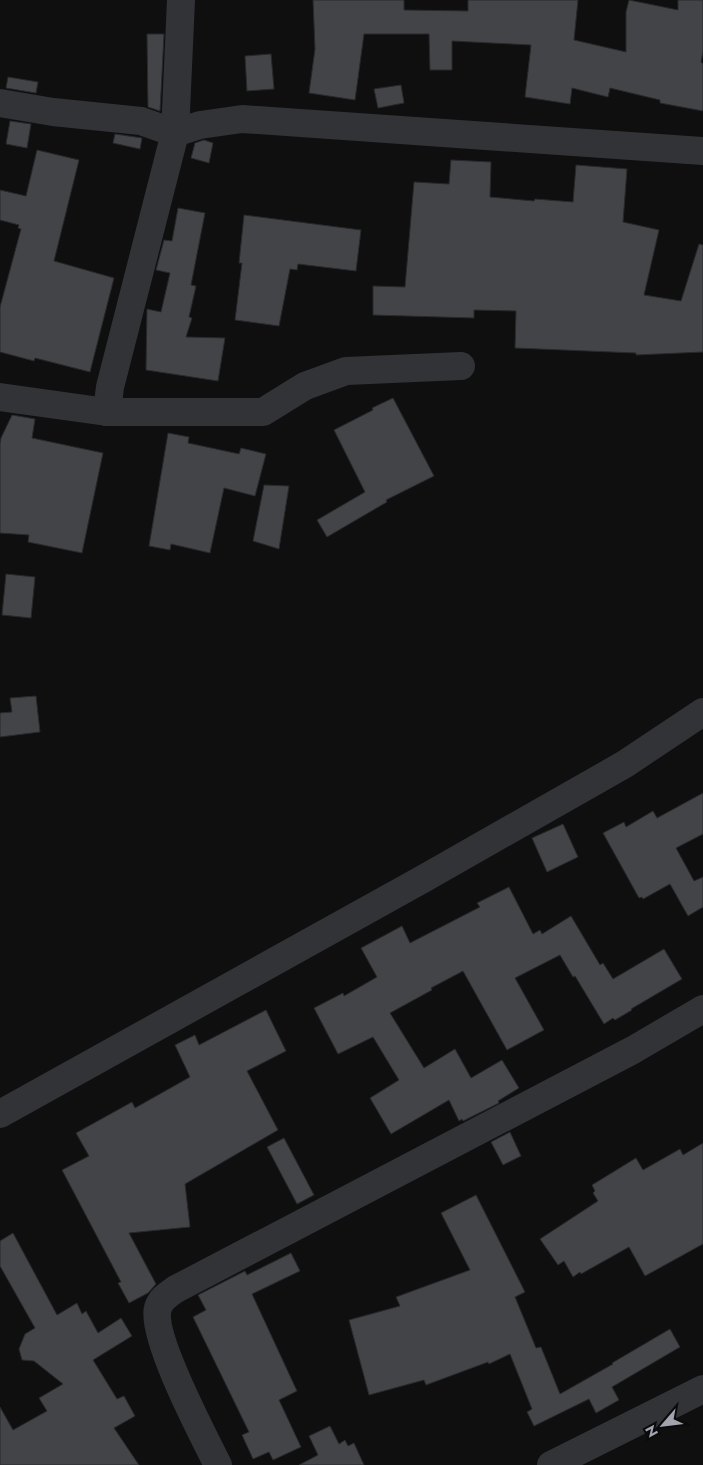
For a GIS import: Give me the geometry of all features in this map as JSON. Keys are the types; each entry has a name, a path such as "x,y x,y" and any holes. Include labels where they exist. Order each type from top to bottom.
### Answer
{"street":[{"path":"107,412 110,387 175,134 181,0"},
{"path":"0,103 53,112 141,120 175,134 200,125 242,119 703,151"},
{"path":"0,397 107,412 263,412 306,386 346,371 462,366"},
{"path":"0,1114 432,874 625,764 703,712"},
{"path":"218,1465 181,1390 159,1329 158,1309 164,1297 633,1050 703,1009"},
{"path":"551,1465 703,1389"}],"building":[{"path":"313,0 404,0 404,10 468,11 468,0 578,0 574,40 626,52 626,12 629,0 678,10 678,0 703,0 703,51 701,62 703,64 703,111 660,103 660,100 610,88 608,97 572,88 570,104 525,97 531,45 452,41 452,70 430,70 429,34 364,34 355,100 309,93 315,49"},
{"path":"147,34 164,34 160,111 148,107"},
{"path":"271,54 274,89 247,91 245,56"},
{"path":"8,77 38,82 36,93 6,88"},
{"path":"401,85 404,103 378,108 374,89"},
{"path":"10,121 31,124 27,148 6,144"},
{"path":"115,134 142,138 140,149 113,143"},
{"path":"204,140 213,143 209,163 191,158 195,143"},
{"path":"37,150 79,160 54,261 114,278 90,372 35,358 34,361 0,352 0,307 21,229 18,228 19,225 0,220 0,190 26,196"},
{"path":"451,160 491,162 490,197 534,201 535,199 573,202 576,165 627,169 623,222 659,230 644,295 681,301 699,244 703,245 703,352 636,355 636,353 515,348 516,311 474,310 474,318 373,315 373,286 405,287 414,182 449,184"},
{"path":"178,208 205,213 191,285 196,286 189,317 192,318 186,337 225,338 218,381 146,370 147,309 161,312 170,273 156,270 164,240 172,241"},
{"path":"244,215 361,230 356,271 298,264 297,270 290,269 279,326 235,320 242,263 239,263"},
{"path":"393,398 434,476 386,500 387,502 327,537 317,520 365,492 334,430"},
{"path":"12,415 35,419 32,438 103,453 82,553 28,542 29,535 0,533 0,444"},
{"path":"168,433 189,437 188,443 239,454 241,448 266,454 255,496 224,488 210,553 171,544 170,550 149,546"},
{"path":"264,485 289,486 279,549 253,541"},
{"path":"6,574 35,577 31,618 2,615"},
{"path":"36,696 40,732 0,737 0,713 12,712 10,698"},
{"path":"703,793 703,834 676,848 694,881 703,877 703,907 688,916 670,884 643,899 642,897 639,898 603,833 624,822 626,827 653,811 657,818"},
{"path":"563,824 578,857 547,872 532,838"},
{"path":"509,887 533,934 540,930 542,934 571,916 600,965 603,963 613,979 664,949 682,979 615,1020 613,1018 604,1024 560,955 515,978 544,1030 507,1050 463,971 431,988 432,990 390,1013 424,1068 455,1049 471,1078 502,1060 519,1088 498,1101 499,1103 463,1121 462,1119 459,1121 449,1100 391,1134 370,1098 399,1080 373,1037 338,1054 314,1008 343,993 344,996 377,977 361,948 402,926 410,943 480,907 477,903"},
{"path":"266,1010 286,1051 247,1071 278,1130 185,1184 190,1227 129,1233 156,1284 148,1293 129,1303 118,1283 121,1282 62,1170 89,1156 76,1133 132,1102 135,1108 190,1077 175,1045 195,1035 199,1045"},
{"path":"510,1132 521,1156 503,1165 491,1142"},
{"path":"284,1138 314,1195 297,1204 267,1147"},
{"path":"703,1143 703,1244 645,1276 629,1247 573,1277 564,1261 558,1265 540,1239 598,1201 593,1193 595,1191 592,1185 636,1158 643,1170 680,1149 683,1155"},
{"path":"476,1195 525,1292 515,1297 536,1348 541,1347 560,1394 670,1329 680,1347 612,1387 619,1400 596,1413 589,1399 534,1426 527,1412 532,1409 510,1354 489,1364 488,1362 426,1385 424,1380 369,1395 349,1320 400,1306 396,1297 470,1270 441,1213"},
{"path":"13,1233 57,1315 77,1303 82,1314 86,1311 98,1333 121,1318 132,1336 93,1360 117,1399 124,1396 135,1416 114,1428 139,1465 0,1465 0,1407 13,1430 47,1411 39,1398 63,1384 34,1361 22,1360 19,1349 25,1334 35,1328 0,1266 0,1241"},
{"path":"291,1253 300,1271 252,1294 297,1391 279,1400 301,1447 273,1460 269,1452 253,1459 242,1435 249,1432 193,1317 206,1310 198,1295 245,1271 247,1275"},
{"path":"330,1426 339,1444 345,1440 348,1446 354,1443 364,1465 299,1465 318,1455 309,1436"}]}
